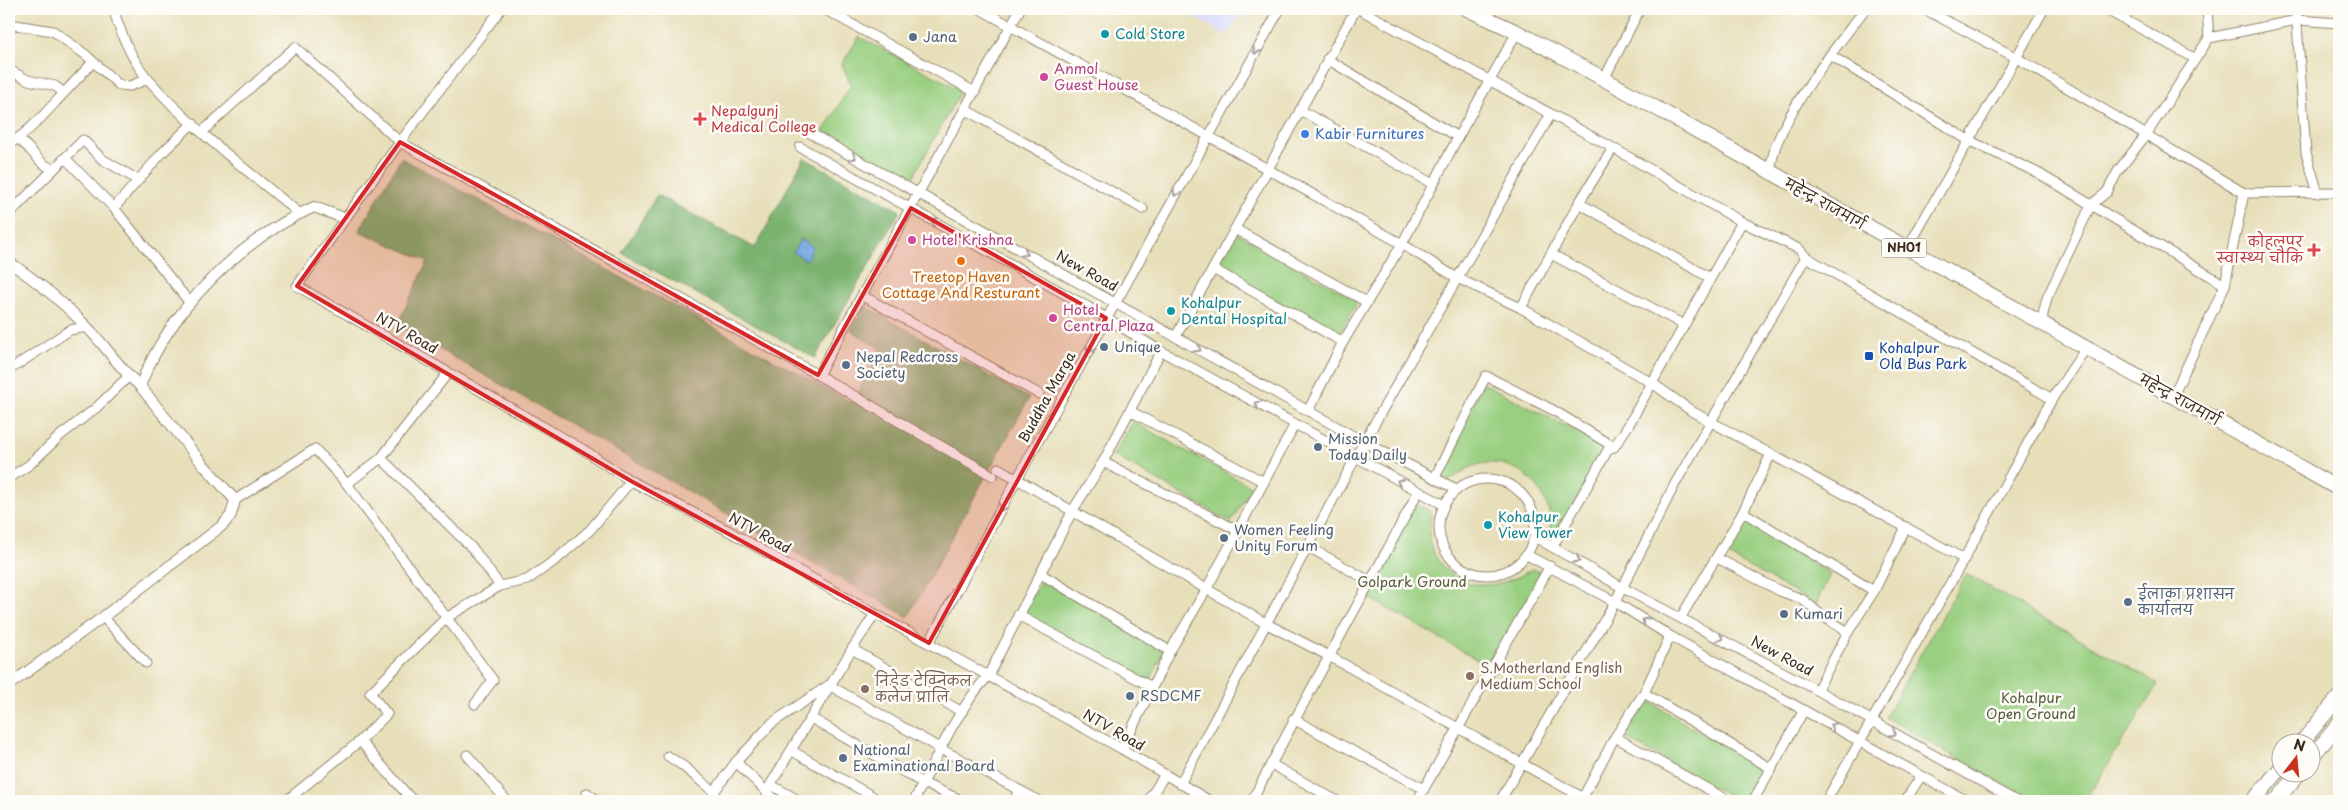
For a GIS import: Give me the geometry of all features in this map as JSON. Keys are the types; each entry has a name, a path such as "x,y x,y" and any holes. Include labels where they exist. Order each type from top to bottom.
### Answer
{"highway":[{"name":"महेन्द्र राजमार्ग","path":"1467,9 1517,32 1604,79 2339,489"},
{"path":"2310,732 2339,697"},
{"path":"2320,747 2339,724"},
{"path":"2253,801 2270,780"},
{"path":"2276,801 2292,782"}],"street":[{"path":"113,9 122,36 148,79 202,132 300,213"},
{"path":"827,9 975,92"},
{"path":"980,9 1402,244 1457,278 1521,308 1652,383 1693,412 1964,559"},
{"path":"818,375 912,208 1020,9"},
{"name":"Buddha Marga","path":"929,643 1106,318 1280,9"},
{"path":"1176,336 1327,60 1358,9 1613,148 1742,222 1799,249 1806,257 2052,399"},
{"path":"1604,79 1640,9"},
{"path":"1770,172 1776,144 1788,119 1830,55 1865,9"},
{"path":"1924,9 2017,58 2244,193 2339,192"},
{"path":"1907,249 2044,9"},
{"path":"2106,9 2194,58"},
{"path":"2042,323 2047,298 2092,206 2107,192 2118,171 2146,135 2194,58 2209,38 2207,9"},
{"path":"2296,9 2306,153 2318,192"},
{"path":"140,386 151,358 190,303 217,273 250,246 314,206 344,218 496,10"},
{"path":"2209,38 2297,20 2339,23"},
{"path":"9,24 53,31 94,62 119,85 130,86 148,79"},
{"path":"1308,411 1343,342 1402,244 1458,137 1517,32"},
{"path":"202,132 294,47 400,142 995,472 1017,479 1073,510 1206,590 1329,656 1584,800 1615,737 1644,694 1670,636"},
{"path":"1830,55 1968,140 2038,173 2225,285"},
{"path":"1327,60 1458,137"},
{"path":"9,144 18,139 94,62"},
{"path":"9,70 28,80 55,86 64,93"},
{"path":"966,110 1143,209"},
{"path":"1300,110 1433,184"},
{"path":"1180,784 1364,442 1551,114"},
{"path":"114,208 193,123"},
{"name":"New Road","path":"810,133 1364,442 1456,489"},
{"path":"18,139 25,144 43,165 53,169"},
{"path":"9,214 84,140 102,159 138,180"},
{"path":"800,147 912,208 1161,351 1356,459 1444,505"},
{"path":"1521,308 1579,203 1613,148"},
{"path":"65,158 114,208 190,303"},
{"path":"2173,396 2225,285 2244,193"},
{"path":"1579,203 1710,278"},
{"name":"NTV Road","path":"344,218 297,286 584,450 632,481 727,530 875,614 1122,749 1164,776 1210,801"},
{"path":"1553,546 1609,448 1614,447 1652,383 1742,222"},
{"path":"1235,229 1366,302"},
{"path":"1551,254 1684,325"},
{"path":"1500,801 1616,602 1676,482 1806,257"},
{"path":"9,262 55,294 87,326 235,500"},
{"path":"1213,269 1343,342"},
{"path":"863,296 1039,394"},
{"path":"9,370 70,330 87,326"},
{"path":"1826,801 1964,559 2052,399 2086,348"},
{"path":"914,801 962,712 977,688 988,676 1073,510 1103,462 1161,351"},
{"path":"347,484 381,458 448,373"},
{"path":"9,478 29,465 61,435 96,408 129,376"},
{"path":"1435,478 1486,376 1553,410 1614,447"},
{"path":"1130,411 1264,482"},
{"path":"1122,749 1170,651 1206,590 1295,424"},
{"path":"9,685 103,617 223,524 231,515 235,500 315,450 347,484 493,680 476,704"},
{"path":"1681,617 1743,512 1771,454"},
{"path":"381,458 474,550 500,586"},
{"path":"1103,462 1237,530"},
{"path":"1480,478 1506,482 1518,489 1527,499 1533,510 1536,523 1535,537 1527,555 1513,568 1504,572 1485,575 1466,570 1451,559 1441,542 1438,523 1444,505 1456,489 1480,478"},
{"path":"286,801 360,741 387,714 370,693 446,618 500,586 527,580 557,559 590,530 632,481"},
{"path":"1252,801 1293,719 1371,582 1418,492"},
{"path":"1743,512 1874,591"},
{"path":"1817,690 1848,632 1874,591 1906,527"},
{"name":"New Road","path":"1535,537 1623,588 1817,690 2016,801"},
{"path":"1307,546 1371,582"},
{"path":"1527,555 1616,602 1670,636 1967,801"},
{"path":"1716,558 1780,591 1802,599 1821,615 1848,632"},
{"path":"1417,801 1550,566"},
{"path":"1040,574 1170,651"},
{"path":"769,788 829,685 875,614"},
{"path":"1018,615 1152,687"},
{"path":"103,617 146,663"},
{"path":"852,649 962,712"},
{"path":"829,685 941,749 1040,801"},
{"path":"668,756 683,766 715,797 736,762 772,722 829,685"},
{"path":"1644,694 1772,769"},
{"path":"1753,801 1804,710"},
{"path":"811,718 923,783 963,801"},
{"path":"1293,719 1424,789"},
{"path":"1615,737 1729,801"},
{"path":"360,741 413,801"},
{"path":"792,750 881,801"},
{"path":"467,755 507,801"},
{"path":"736,762 769,788 800,801"},
{"path":"1271,764 1337,801"},
{"path":"1148,801 1164,776"},
{"path":"1905,801 1920,776"},
{"path":"769,788 776,801"},
{"path":"1014,801 1020,790"},
{"path":"587,793 598,801"}],"highlighted area":[{"path":"400,142 818,375 911,208 1106,318 929,643 631,481 297,286"}],"shaded area":[{"path":"1178,9 1244,9 1227,35"}],"green space":[{"path":"859,37 961,90 911,181 820,137 851,85 842,64"},
{"path":"401,158 853,403 880,349 851,330 865,306 1029,398 908,617 397,325 428,261 359,231"},
{"path":"804,158 900,211 815,358 622,253 657,195 755,248"},
{"path":"1235,232 1358,301 1338,336 1217,267"},
{"path":"1483,383 1606,447 1553,542 1550,534 1549,512 1544,499 1533,482 1517,470 1498,463 1487,463 1472,467 1449,481 1437,474"},
{"path":"1133,422 1252,487 1231,522 1113,455"},
{"name":"Golpark Ground","path":"1416,503 1431,512 1429,535 1431,547 1440,562 1450,573 1462,581 1489,585 1518,577 1532,569 1543,574 1492,668 1364,595"},
{"path":"1747,522 1830,574 1816,604 1727,555"},
{"name":"Kohalpur Open Ground","path":"1966,574 2158,684 2096,784 2082,801 2032,801 1885,717"},
{"path":"1042,580 1164,651 1150,681 1022,613"},
{"path":"1646,700 1760,767 1745,801 1738,801 1623,737"}],"water":[{"path":"801,239 813,247 806,260 793,252"}],"place":[{"name":"Cold Store","path":"1105,34"},
{"name":"Jana","path":"913,37"},
{"name":"Anmol Guest House","path":"1044,77"},
{"name":"Nepalgunj Medical College","path":"700,119"},
{"name":"Kabir Furnitures","path":"1305,134"},
{"name":"Hotel Krishna","path":"912,240"},
{"name":"कोहलपुर स्वास्थ्य चौकि","path":"2314,250"},
{"name":"Treetop Haven Cottage And Resturant","path":"961,261"},
{"name":"Kohalpur Dental Hospital","path":"1171,311"},
{"name":"Hotel Central Plaza","path":"1053,318"},
{"name":"Unique","path":"1104,347"},
{"name":"Kohalpur Old Bus Park","path":"1869,356"},
{"name":"Nepal Redcross Society","path":"846,365"},
{"name":"Mission Today Daily","path":"1318,447"},
{"name":"Kohalpur View Tower","path":"1488,525"},
{"name":"Women Feeling Unity Forum","path":"1224,538"},
{"name":"ईलाका प्रशासन कार्यालय","path":"2128,602"},
{"name":"Kumari","path":"1784,614"},
{"name":"S.Motherland English Medium School","path":"1470,676"},
{"name":"निडेड टेक्निकल कलेज प्रालि","path":"865,689"},
{"name":"RSDCMF","path":"1130,696"},
{"name":"National Examinational Board","path":"843,758"}]}
